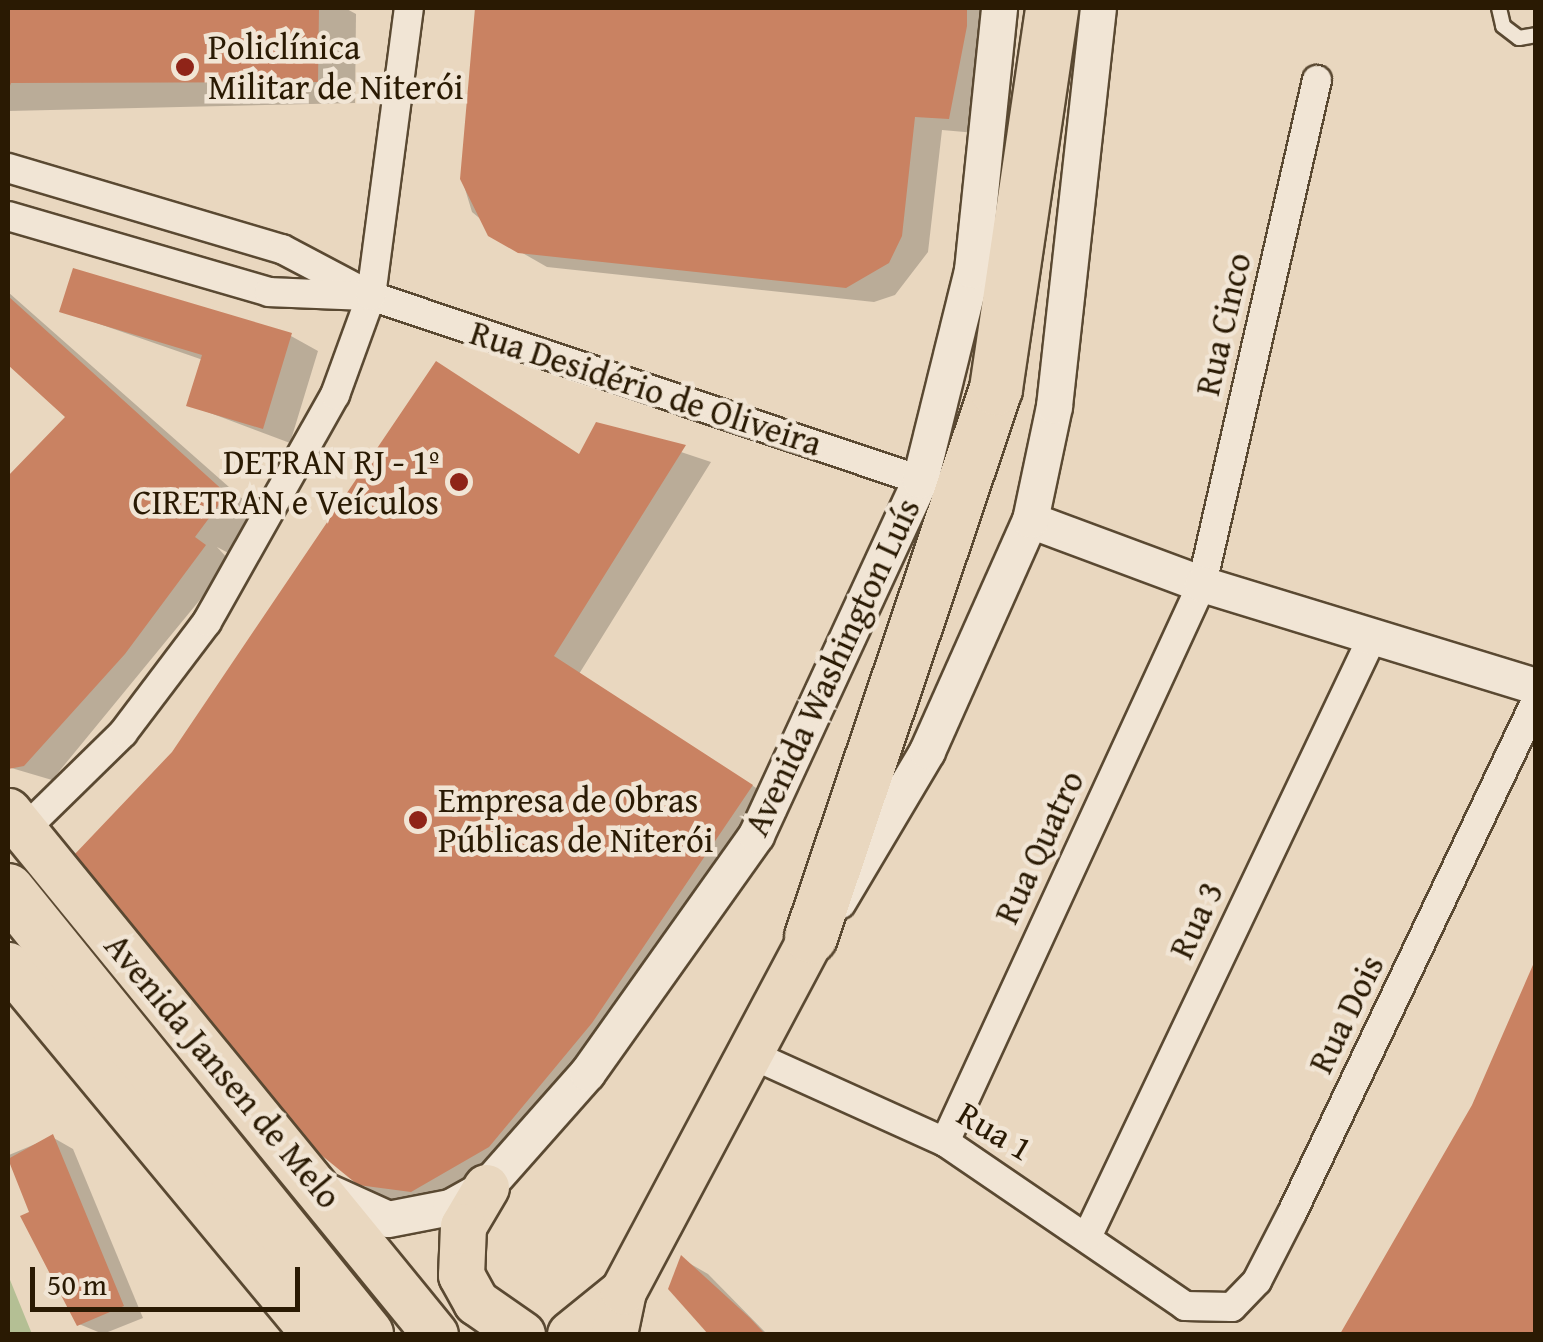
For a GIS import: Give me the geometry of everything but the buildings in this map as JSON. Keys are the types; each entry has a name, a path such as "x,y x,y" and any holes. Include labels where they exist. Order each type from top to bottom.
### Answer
{"highway":[{"path":"810,937 996,389 1052,8"},
{"path":"8,890 367,1334"}],"main road":[{"name":"Avenida Jansen de Melo","path":"15,821 321,1188 435,1334"},
{"path":"614,1334 623,1291 810,937"},
{"path":"8,965 314,1334"},
{"path":"486,1188 463,1226 461,1275 476,1302 522,1334"},
{"path":"570,1334 623,1291"}],"street":[{"path":"15,821 123,734 207,622 336,395 372,296 409,8"},
{"name":"Avenida Washington Luís","path":"321,1188 388,1218 450,1207 486,1188 599,1057 756,835 920,480 972,270 999,8"},
{"path":"810,937 927,751 1030,520 1059,367 1098,8"},
{"name":"Rua Cinco","path":"1202,584 1318,80"},
{"name":"Rua Desidério de Oliveira","path":"8,168 282,249 372,296 920,480"},
{"name":"Rua Desidério de Oliveira","path":"8,216 269,292 372,296"},
{"path":"1030,520 1202,584 1536,686"},
{"name":"Rua Quatro","path":"945,1142 1202,584"},
{"name":"Rua 3","path":"1088,1234 1372,638"},
{"name":"Rua Dois","path":"1185,1306 1232,1307 1258,1281 1536,701"},
{"name":"Rua 1","path":"748,1053 945,1142 1088,1234 1185,1306"}],"lane":[{"path":"1499,8 1503,26 1519,38 1536,35"}],"green space":[{"path":"8,1275 32,1334 8,1334"}],"place":[{"name":"Policlínica Militar de Niterói","path":"185,67"},
{"name":"DETRAN RJ - 1º CIRETRAN e Veículos","path":"459,482"},
{"name":"Empresa de Obras Públicas de Niterói","path":"418,820"}]}
